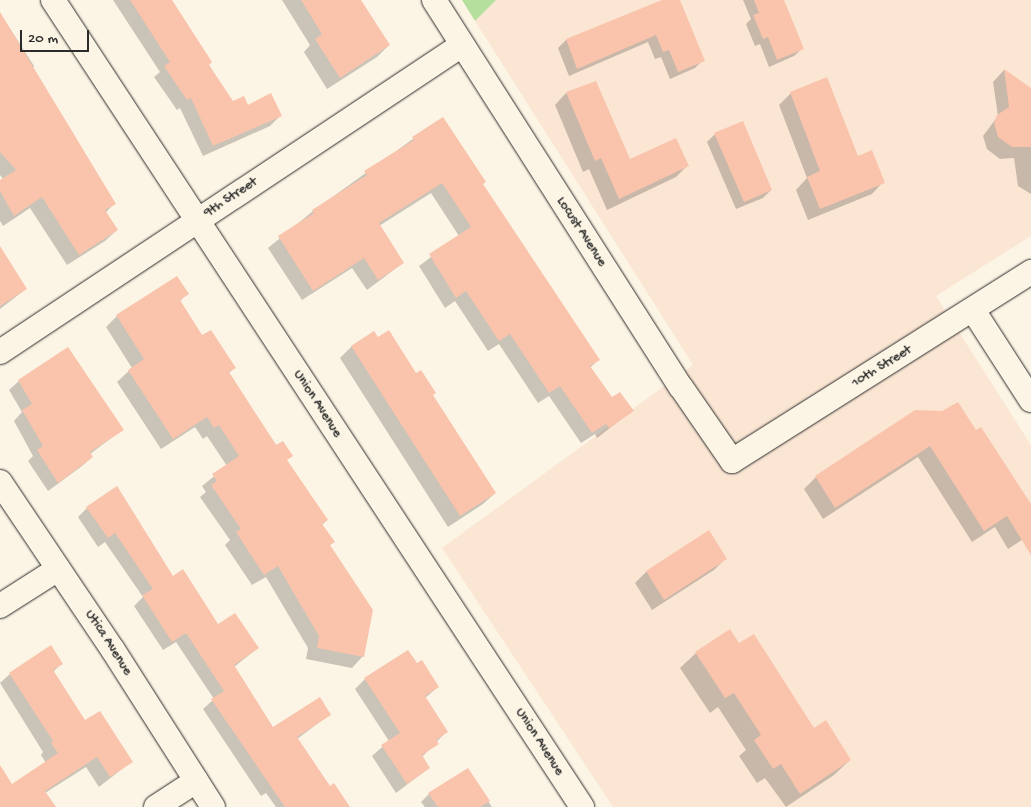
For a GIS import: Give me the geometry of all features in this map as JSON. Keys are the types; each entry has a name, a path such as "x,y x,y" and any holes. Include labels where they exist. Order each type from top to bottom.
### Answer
{"street":[{"name":"Union Avenue","path":"53,0 582,807"},
{"name":"Locust Avenue","path":"434,0 732,461"},
{"name":"9th Street","path":"0,352 462,45"},
{"name":"10th Street","path":"732,461 1031,272"},
{"path":"972,310 1031,400"},
{"name":"Utica Avenue","path":"0,482 212,807"},
{"path":"0,606 58,569"},
{"path":"156,807 196,781"}],"shaded area":[{"path":"496,0 1031,0 1031,236 936,296 1031,445 1031,807 613,807 442,548 693,365 475,21"}],"green space":[{"path":"462,0 496,0 475,21"}],"building":[{"path":"130,0 172,0 212,62 209,65 233,101 244,96 248,105 271,93 282,116 213,146 191,98 187,100 164,66 170,62"},
{"path":"301,0 361,0 390,45 340,78 315,39 322,34"},
{"path":"662,0 680,0 705,61 678,72 669,50 663,52 656,35 577,69 566,39"},
{"path":"754,0 784,0 804,49 777,60 768,37 763,39 753,15 759,13"},
{"path":"0,12 116,204 105,210 118,230 79,255 42,197 14,216 0,191 0,180 16,170 0,152"},
{"path":"1004,69 1031,88 1031,147 1012,147 998,137 994,123 997,115 1009,107"},
{"path":"827,77 858,156 872,150 885,183 820,209 807,177 820,171 790,92"},
{"path":"596,81 630,159 676,138 689,166 619,199 601,158 595,161 566,92"},
{"path":"443,117 486,182 483,184 600,360 590,366 612,397 620,392 634,411 609,428 606,424 592,433 560,386 549,393 510,334 499,341 466,291 456,298 429,254 471,227 442,183 379,223 404,263 378,280 364,258 313,291 278,236 314,213 312,210 367,175 364,171 414,140 412,137"},
{"path":"743,121 772,190 744,202 714,133"},
{"path":"0,246 27,289 0,306"},
{"path":"177,276 189,294 180,300 202,335 211,330 236,368 229,372 276,445 283,441 293,456 287,460 328,520 322,524 335,542 330,545 373,610 364,657 317,648 319,636 278,566 264,575 236,532 241,529 211,485 217,481 212,474 239,456 219,425 214,428 207,417 173,439 128,370 144,359 116,315"},
{"path":"389,330 416,373 421,370 436,393 433,395 496,493 460,516 351,346 374,331 378,337"},
{"path":"68,347 124,430 90,452 93,457 58,483 37,450 43,446 22,410 32,404 18,380"},
{"path":"958,402 976,430 981,427 1031,504 1031,555 1007,516 984,531 930,446 835,508 815,476 915,410 942,411"},
{"path":"117,486 173,576 183,569 218,624 235,613 259,648 234,665 273,727 320,697 331,715 297,737 330,786 334,783 350,807 285,807 211,699 224,691 186,633 172,642 142,595 153,589 115,533 108,538 86,507"},
{"path":"709,530 727,559 664,600 646,571"},
{"path":"730,629 739,643 754,634 814,728 826,720 851,760 800,794 781,764 773,769 754,740 761,735 734,693 725,698 695,652"},
{"path":"51,645 63,664 53,670 85,720 100,711 133,762 110,777 97,757 45,791 56,807 0,807 0,765 12,784 58,753 51,743 53,741 9,673"},
{"path":"408,650 417,663 422,660 439,687 425,696 448,732 436,740 439,744 422,755 430,768 407,784 381,745 400,733 364,678"},
{"path":"468,768 490,801 480,807 438,807 428,793"}]}
